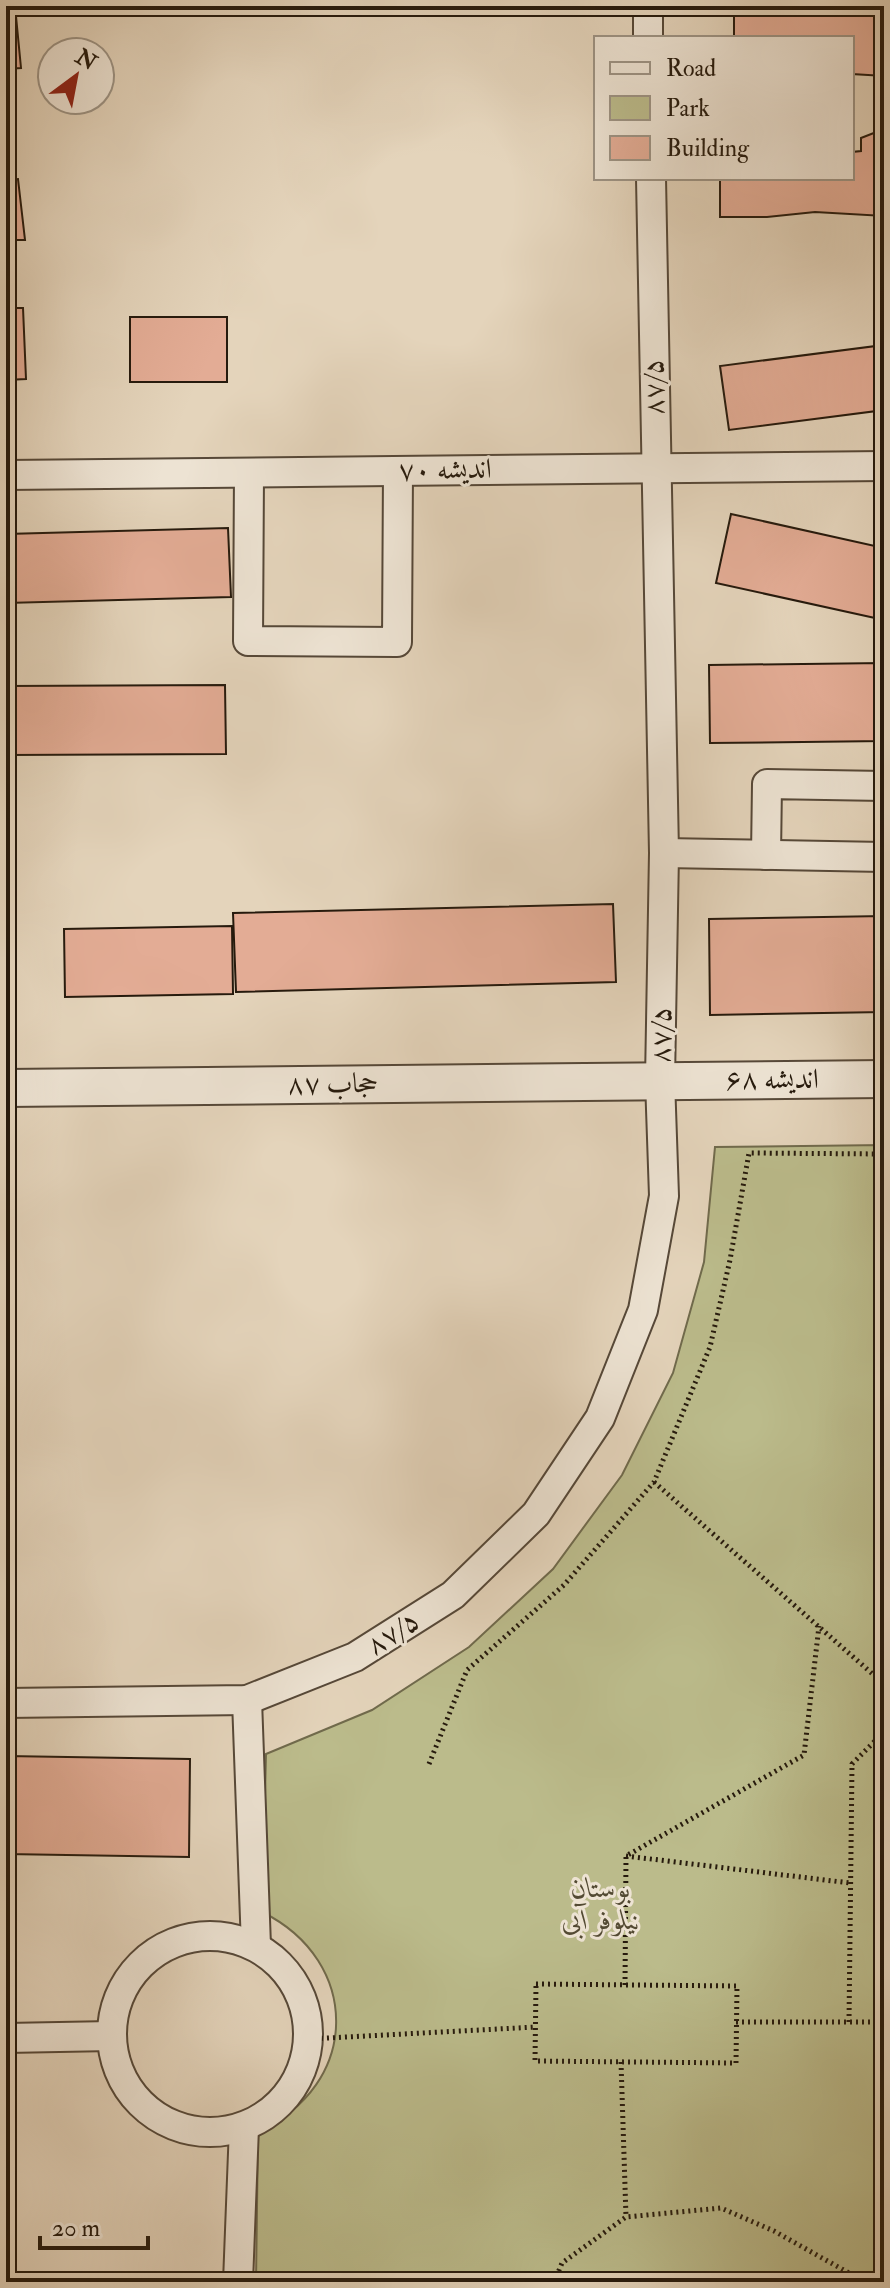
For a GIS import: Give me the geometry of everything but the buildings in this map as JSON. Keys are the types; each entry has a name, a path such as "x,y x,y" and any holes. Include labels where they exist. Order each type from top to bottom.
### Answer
{"street":[{"path":"648,6 648,36"},
{"name":"۸۷/۵","path":"247,1700 355,1657 453,1595 536,1514 600,1418 643,1310 664,1196 660,1080 664,853 651,180"},
{"name":"اندیشه ۷۰","path":"6,475 884,466"},
{"path":"249,473 248,641 397,642 398,471"},
{"path":"766,855 767,784 884,786"},
{"path":"664,853 884,857"},
{"name":"اندیشه ۶۸","path":"660,1080 884,1079"},
{"name":"حجاب ۸۷","path":"6,1088 660,1080"},
{"path":"6,1703 247,1700 256,1946"},
{"path":"215,1935 256,1946 284,1968 303,1998 309,2039 300,2076 276,2108 244,2127 205,2133 167,2122 137,2100 117,2066 112,2036 122,1990 143,1961 176,1941 215,1935"},
{"path":"6,2038 112,2036"},
{"path":"238,2282 244,2127"}],"path":[{"path":"429,1764 467,1670 564,1585 654,1482 710,1347 730,1260 749,1153 884,1154"},
{"path":"654,1482 884,1684"},
{"path":"626,1856 804,1755 819,1626"},
{"path":"849,2022 852,1764 884,1732"},
{"path":"626,1856 850,1883"},
{"path":"625,1985 626,1856"},
{"path":"536,1984 737,1986 736,2022 736,2063 535,2061 536,1984"},
{"path":"736,2022 884,2022"},
{"path":"309,2039 536,2027"},
{"path":"621,2062 626,2217"},
{"path":"554,2282 562,2263 626,2217 721,2208 774,2231 865,2282"}],"green space":[{"name":"بوستان نیلوفر آبی","path":"884,1145 884,2282 256,2282 258,2131 292,2111 316,2085 331,2055 336,2023 332,1991 318,1961 295,1934 262,1912 266,1754 372,1710 469,1647 553,1569 622,1475 673,1373 704,1262 715,1147"}]}
